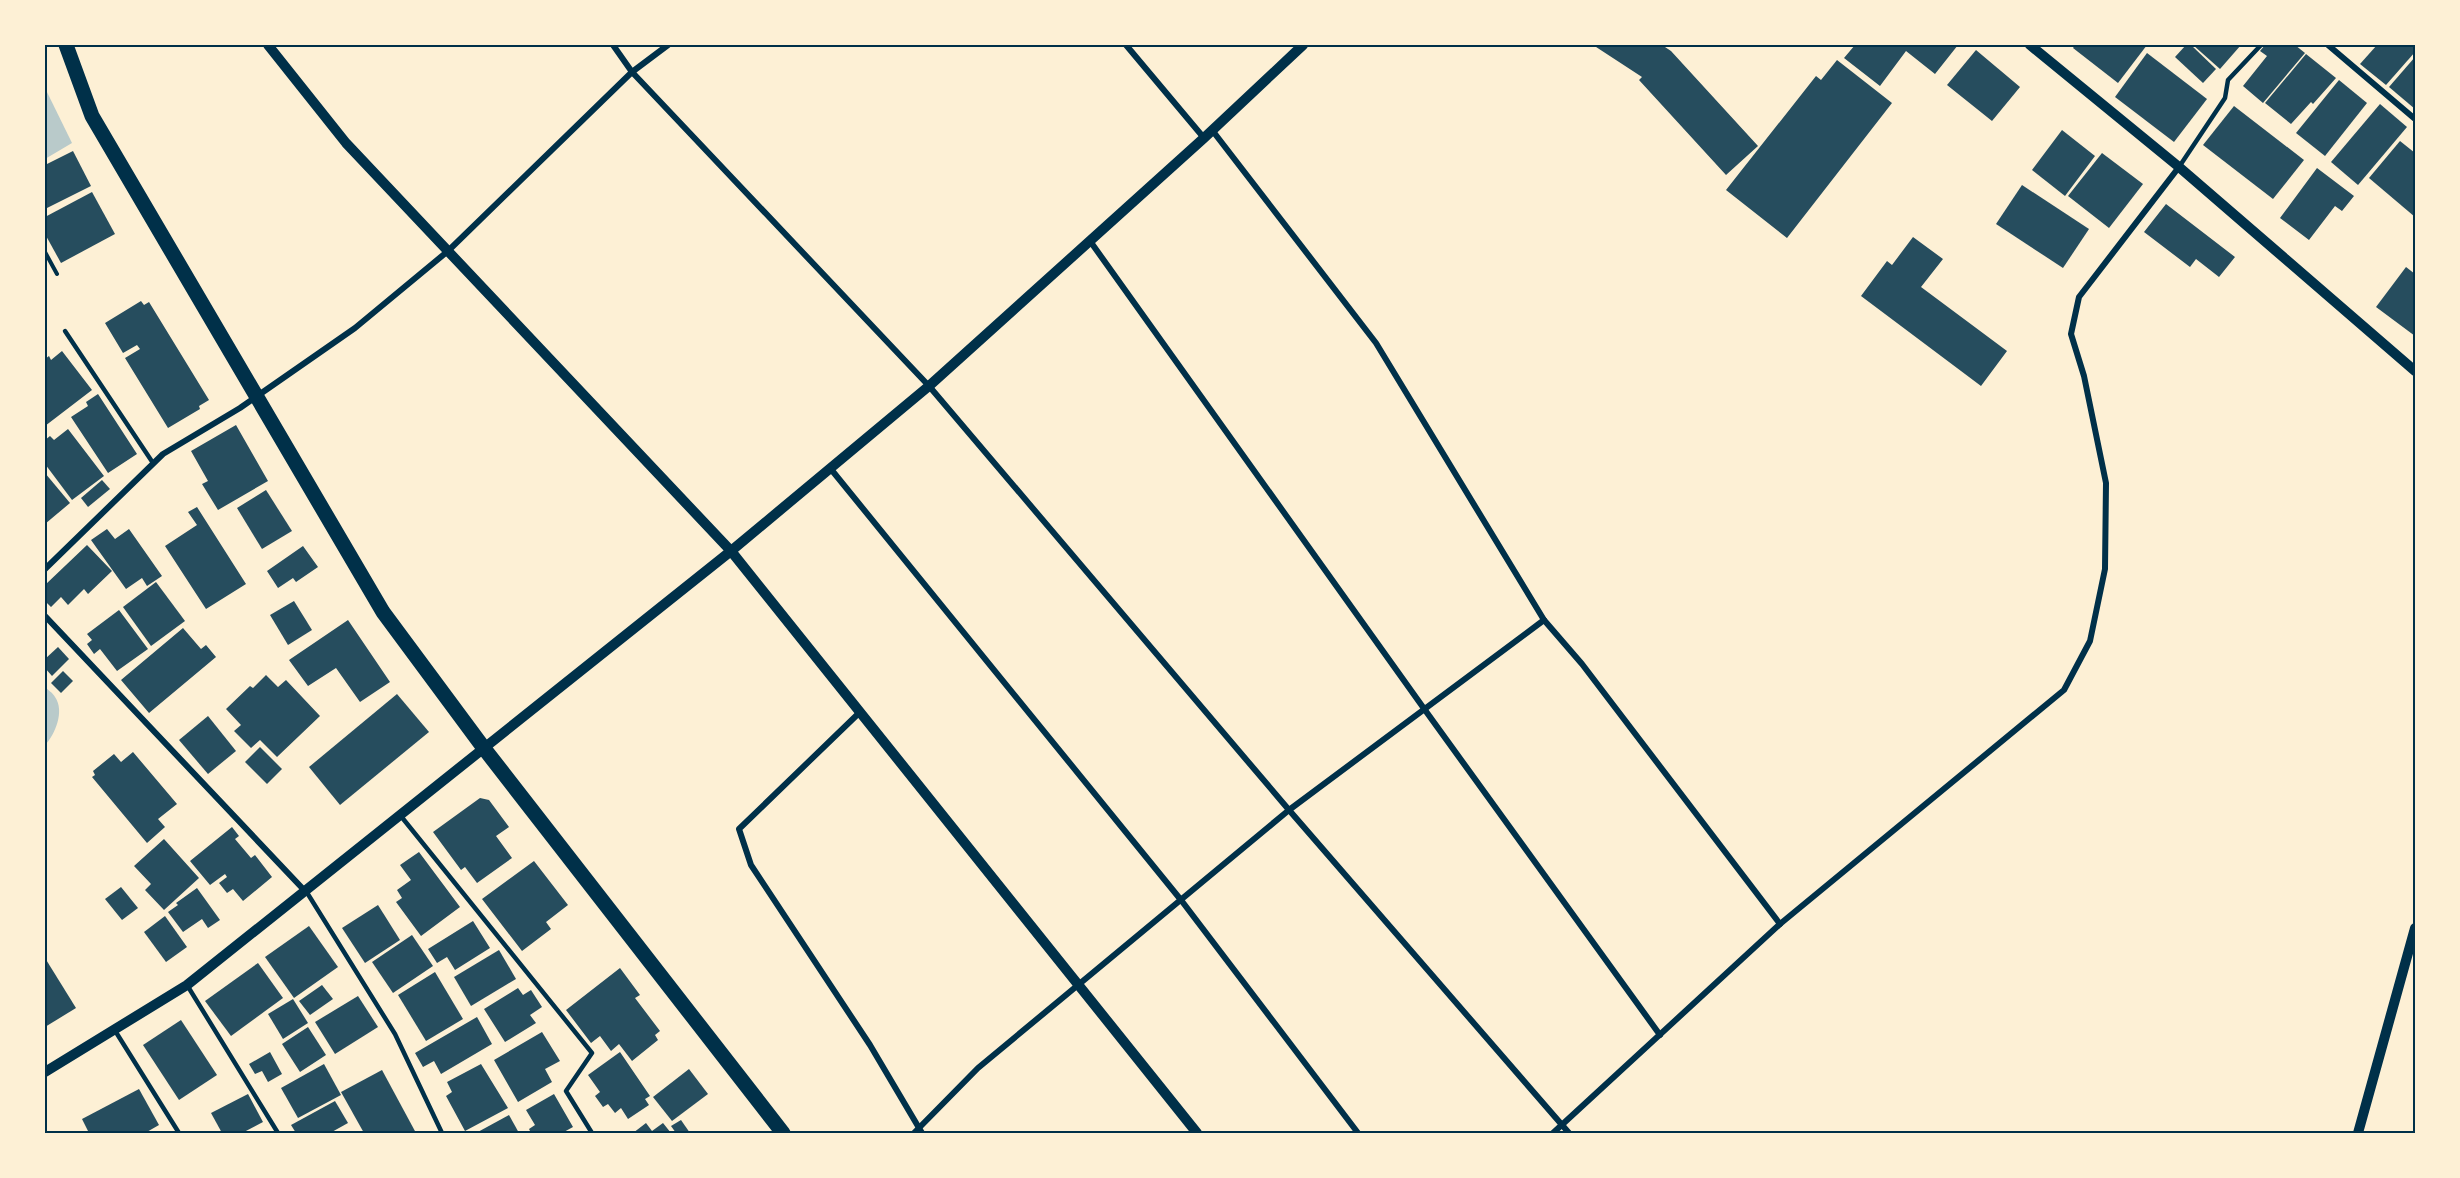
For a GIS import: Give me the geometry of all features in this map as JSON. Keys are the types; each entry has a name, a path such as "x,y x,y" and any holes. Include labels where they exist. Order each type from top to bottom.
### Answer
{"main road":[{"path":"66,45 92,116 383,612 483,747 783,1133"}],"street":[{"path":"268,45 346,143 731,551 1197,1133"},
{"path":"613,45 632,72 929,386 1289,810 1569,1133"},
{"path":"45,569 163,454 256,396 355,328 448,251 632,72 668,45"},
{"path":"1126,45 1208,134 1376,343 1544,620 1581,664 1780,924"},
{"path":"45,1072 187,985 731,551 929,386 1303,45"},
{"path":"2030,45 2041,49 2415,371"},
{"path":"2328,45 2415,119"},
{"path":"1553,1133 1780,924 2064,690 2091,641 2105,569 2106,483 2085,376 2071,334 2079,297 2179,167"},
{"path":"1090,241 1660,1035"},
{"path":"830,468 1181,900 1358,1133"},
{"path":"45,616 306,891"},
{"path":"860,713 739,829 751,865 870,1045 918,1132 978,1068 1289,810 1544,620"},
{"path":"2358,1133 2415,928"}],"lane":[{"path":"2179,167 2226,98 2228,80 2261,45"},
{"path":"66,331 153,463"},
{"path":"400,815 592,1053 566,1091 592,1133"},
{"path":"306,891 395,1034 442,1133"},
{"path":"187,985 278,1133"},
{"path":"114,1029 179,1133"}],"path":[{"path":"45,252 57,274"}],"shaded area":[{"path":"45,88 72,143 45,159"},
{"path":"45,687 58,703 59,716 55,729 45,745"}],"building":[{"path":"1593,45 1662,45 1671,51 1758,146 1726,175 1639,80 1642,77"},
{"path":"1855,45 1958,45 1935,74 1906,51 1880,86 1844,58"},
{"path":"2075,45 2147,45 2118,83 2073,48"},
{"path":"2186,45 2191,45 2216,69 2203,83 2175,57"},
{"path":"2193,45 2241,45 2220,69"},
{"path":"2265,45 2295,45 2305,53 2263,103 2243,86 2267,56 2260,51"},
{"path":"2377,45 2415,45 2415,52 2386,85 2360,64"},
{"path":"1976,50 2020,87 1992,121 1947,85"},
{"path":"2147,53 2207,99 2174,142 2115,97"},
{"path":"2306,54 2336,78 2291,124 2265,103"},
{"path":"2415,57 2415,109 2389,87"},
{"path":"1837,60 1892,103 1787,238 1726,190 1816,76 1821,80"},
{"path":"2339,80 2367,103 2325,156 2296,133"},
{"path":"2380,104 2407,127 2358,185 2331,162"},
{"path":"2234,106 2304,160 2273,199 2203,145"},
{"path":"2062,130 2095,156 2065,196 2032,170"},
{"path":"2400,141 2415,153 2415,217 2369,178"},
{"path":"73,151 91,186 45,209 45,165"},
{"path":"2102,153 2143,184 2109,228 2068,196"},
{"path":"2317,168 2354,196 2342,211 2335,206 2309,240 2280,218"},
{"path":"2022,185 2089,229 2063,268 1996,224"},
{"path":"92,192 115,234 61,263 45,234 45,217"},
{"path":"2166,204 2235,257 2219,277 2196,259 2190,267 2144,232"},
{"path":"1913,237 1943,259 1921,287 2007,351 1981,386 1861,296 1887,261 1892,265"},
{"path":"2406,267 2415,274 2415,336 2376,307"},
{"path":"141,301 144,305 149,302 209,400 199,406 200,409 168,428 125,358 140,349 137,345 123,353 105,323"},
{"path":"62,351 92,390 45,426 45,359 49,356 51,360"},
{"path":"98,394 137,454 108,473 71,417 88,406 86,402"},
{"path":"236,425 268,481 218,510 202,484 208,481 191,451"},
{"path":"68,429 104,476 72,500 45,464 45,440 50,436 54,440"},
{"path":"45,473 70,503 45,524"},
{"path":"102,480 110,489 88,507 81,498"},
{"path":"266,490 292,531 262,549 237,508"},
{"path":"197,507 246,584 206,609 165,546 197,525 188,512"},
{"path":"107,529 115,539 129,529 162,576 147,586 142,578 126,589 91,540"},
{"path":"87,545 112,571 88,594 84,589 68,605 61,597 51,607 45,601 45,585"},
{"path":"303,546 318,567 296,582 293,578 278,588 267,571"},
{"path":"156,582 185,621 151,646 123,607"},
{"path":"294,601 312,630 288,645 270,615"},
{"path":"119,610 148,649 117,671 100,649 94,654 87,644 92,640 87,634"},
{"path":"348,620 390,682 360,702 336,668 308,686 289,660"},
{"path":"183,628 201,649 206,645 216,657 149,713 121,680"},
{"path":"58,647 69,659 52,676 45,668 45,659"},
{"path":"63,671 73,681 61,693 51,683"},
{"path":"266,675 278,687 286,680 320,716 277,757 260,740 251,748 234,731 241,725 226,709 250,686 253,688"},
{"path":"397,694 429,732 340,805 309,767"},
{"path":"208,716 236,751 208,774 179,740"},
{"path":"260,747 282,769 267,784 245,762"},
{"path":"133,752 177,804 158,819 165,827 147,843 92,777 95,775 93,771 114,754 121,762"},
{"path":"480,798 489,800 509,827 496,836 512,858 477,883 465,867 461,870 433,832"},
{"path":"232,827 239,836 235,839 251,858 255,855 272,877 243,901 233,889 227,893 219,883 227,877 225,874 210,885 190,861"},
{"path":"164,839 199,878 164,910 145,890 151,884 134,866"},
{"path":"419,852 460,907 421,936 396,902 402,898 397,890 411,880 400,865"},
{"path":"534,861 568,905 546,922 551,929 522,951 482,899"},
{"path":"121,887 138,908 122,920 105,899"},
{"path":"197,888 220,920 208,928 202,919 183,932 168,912 178,905 176,903"},
{"path":"378,905 400,940 365,963 342,928"},
{"path":"165,916 187,947 166,962 144,932"},
{"path":"473,921 490,948 455,970 447,957 437,963 428,949"},
{"path":"309,926 338,967 294,998 265,957"},
{"path":"412,935 433,966 393,993 372,962"},
{"path":"499,950 516,979 471,1006 454,977"},
{"path":"45,958 76,1008 45,1027"},
{"path":"258,963 283,998 231,1036 205,1001"},
{"path":"620,968 640,995 635,998 660,1031 655,1035 658,1040 632,1061 619,1044 611,1051 600,1036 591,1043 566,1010"},
{"path":"435,972 463,1019 426,1041 398,995"},
{"path":"322,985 333,999 310,1015 299,1001"},
{"path":"518,988 523,995 531,990 542,1007 530,1015 536,1023 505,1042 484,1009"},
{"path":"358,996 378,1027 335,1054 315,1022"},
{"path":"293,999 308,1023 283,1039 268,1014"},
{"path":"477,1017 492,1044 441,1074 434,1061 423,1067 415,1053"},
{"path":"181,1020 217,1075 179,1100 143,1045"},
{"path":"308,1027 326,1055 300,1072 282,1044"},
{"path":"542,1032 560,1061 545,1069 552,1082 518,1102 494,1060"},
{"path":"270,1052 282,1074 268,1082 262,1071 255,1074 249,1064"},
{"path":"620,1052 650,1096 645,1099 649,1105 628,1119 621,1108 615,1113 608,1104 603,1107 595,1096 600,1092 588,1075"},
{"path":"324,1064 341,1095 298,1118 281,1088"},
{"path":"481,1064 508,1108 465,1131 446,1096 452,1092 447,1082"},
{"path":"689,1069 708,1094 672,1121 653,1097"},
{"path":"382,1070 416,1133 364,1133 341,1092"},
{"path":"139,1089 159,1125 145,1133 89,1133 82,1119"},
{"path":"248,1094 263,1122 242,1133 222,1133 211,1113"},
{"path":"554,1094 573,1127 562,1133 531,1133 529,1129 535,1125 526,1110"},
{"path":"335,1101 348,1123 330,1133 296,1133 291,1125"},
{"path":"509,1115 519,1133 476,1133"},
{"path":"681,1120 690,1133 676,1133 671,1126"},
{"path":"646,1123 652,1131 663,1123 671,1133 633,1133"}]}
